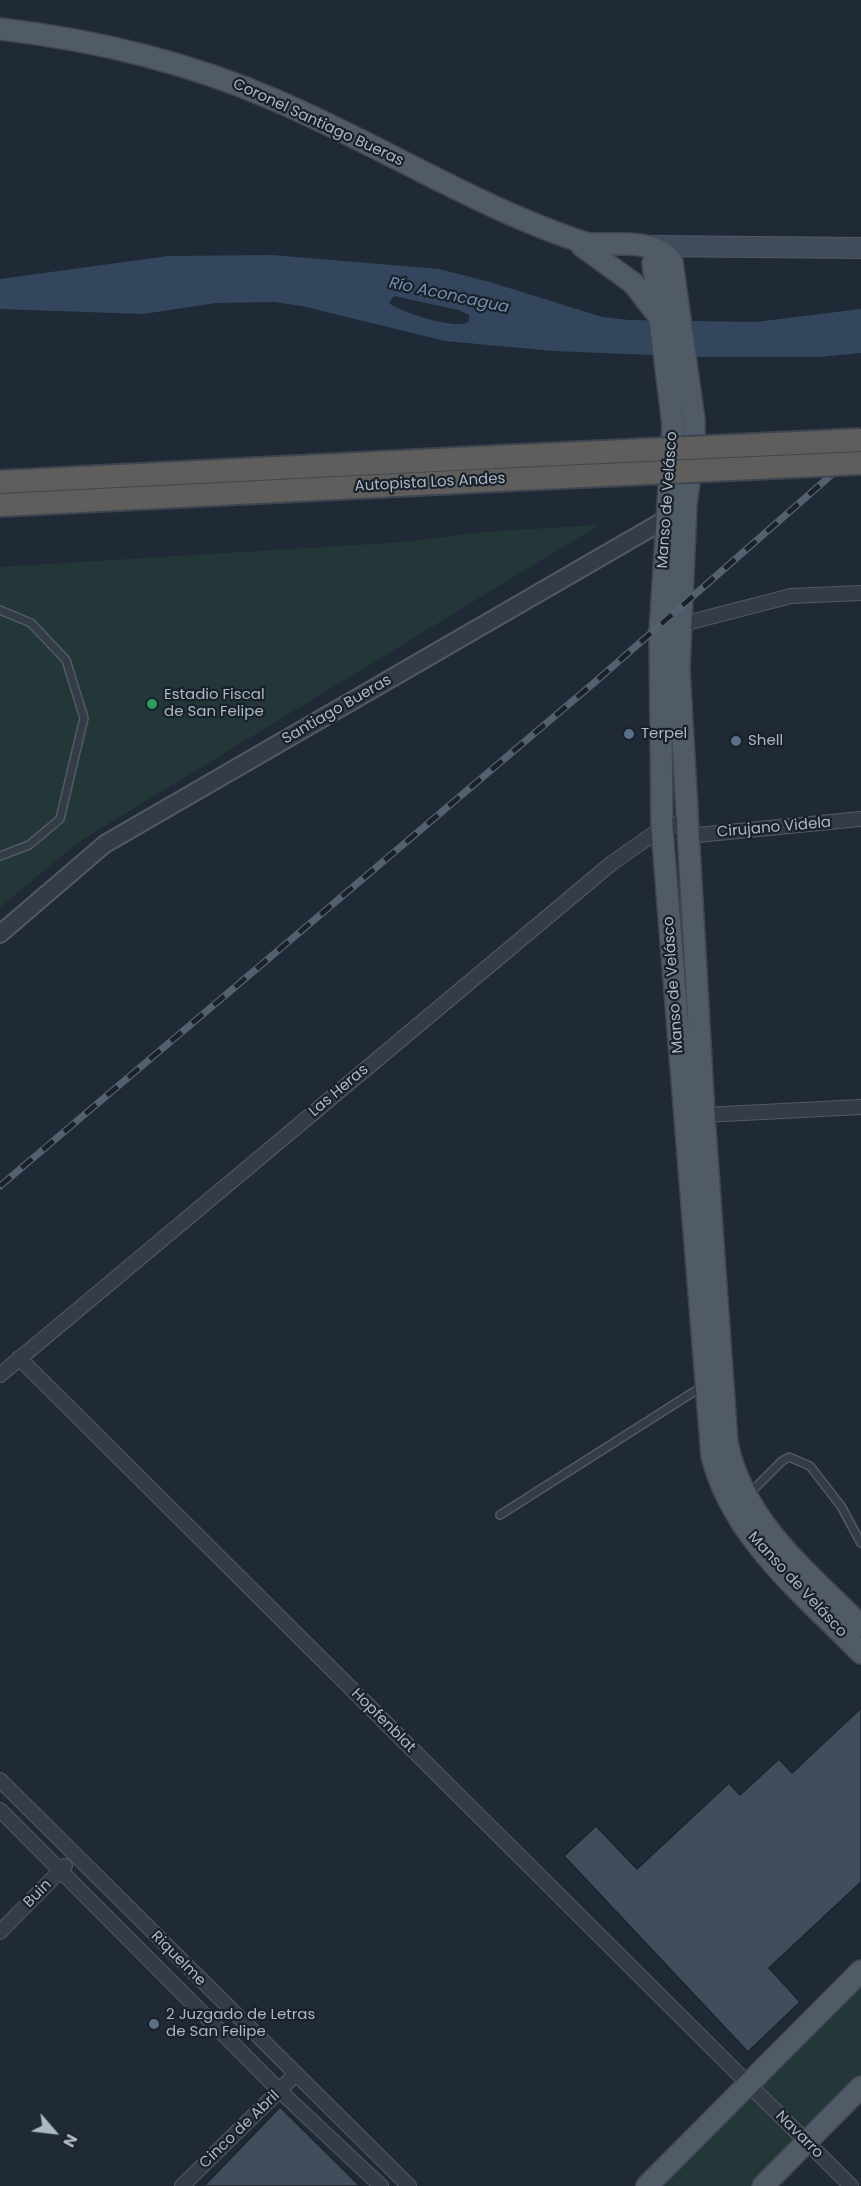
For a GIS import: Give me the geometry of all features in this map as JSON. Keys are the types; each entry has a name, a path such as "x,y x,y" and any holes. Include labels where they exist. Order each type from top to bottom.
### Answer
{"highway":[{"name":"Autopista Los Andes","path":"0,506 861,440"},
{"name":"Autopista Los Andes","path":"0,482 496,469 861,463"}],"main road":[{"name":"Coronel Santiago Bueras","path":"0,29 125,50 239,85 312,117 529,223 579,241 663,254 737,249 861,248"},
{"path":"579,241 633,283 659,315"},
{"name":"Manso de Velásco","path":"663,254 678,298 694,420 694,445 686,504 679,669 724,1424 731,1461 745,1497 771,1533 861,1626"},
{"name":"Manso de Velásco","path":"663,254 659,315 673,424 665,521 660,633 662,828 712,1456 731,1509 757,1544 861,1653"},
{"path":"647,2186 861,1971"},
{"path":"763,2186 861,2087"}],"street":[{"name":"Santiago Bueras","path":"0,934 105,843 665,521 686,504"},
{"path":"660,633 680,624 791,596 861,593"},
{"name":"Cirujano Videla","path":"687,828 861,819"},
{"name":"Las Heras","path":"0,1375 612,863 662,828 687,828"},
{"path":"704,1115 861,1107"},
{"name":"Hopfenblat","path":"19,1358 748,2085"},
{"name":"Riquelme","path":"0,1780 409,2186"},
{"name":"Riquelme","path":"0,1810 280,2091 381,2186"},
{"name":"Buin","path":"0,1932 75,1856"},
{"name":"Cinco de Abril","path":"182,2186 296,2074"},
{"name":"Navarro","path":"748,2085 851,2186"}],"lane":[{"path":"0,609 32,623 66,660 84,718 60,819 29,845 0,856"},
{"path":"500,1515 705,1385"},
{"path":"745,1497 789,1457 810,1466 841,1506 861,1543"}],"green space":[{"name":"Estadio Fiscal de San Felipe","path":"599,525 80,841 0,907 0,567 405,542 484,532"},
{"path":"861,1980 861,2083 760,2186 657,2186"}],"water":[{"name":"Río Aconcagua","path":"272,255 439,269 490,282 602,317 629,320 755,322 861,309 861,353 820,357 700,357 553,351 445,341 302,306 274,302 216,303 143,314 0,309 0,279 168,256","holes":["394,296 458,310 469,315 469,321 464,324 443,323 417,316 389,303"]}],"building":[{"path":"861,1708 861,1882 769,1968 800,2002 748,2052 564,1856 596,1826 637,1869 729,1783 740,1795 779,1759 792,1773"},
{"path":"280,2107 360,2186 204,2186"}],"railway":[{"path":"0,1186 595,682 861,449"}],"place":[{"name":"Estadio Fiscal de San Felipe","path":"152,704"},
{"name":"Terpel","path":"629,734"},
{"name":"Shell","path":"736,741"},
{"name":"2 Juzgado de Letras de San Felipe","path":"154,2024"}]}
